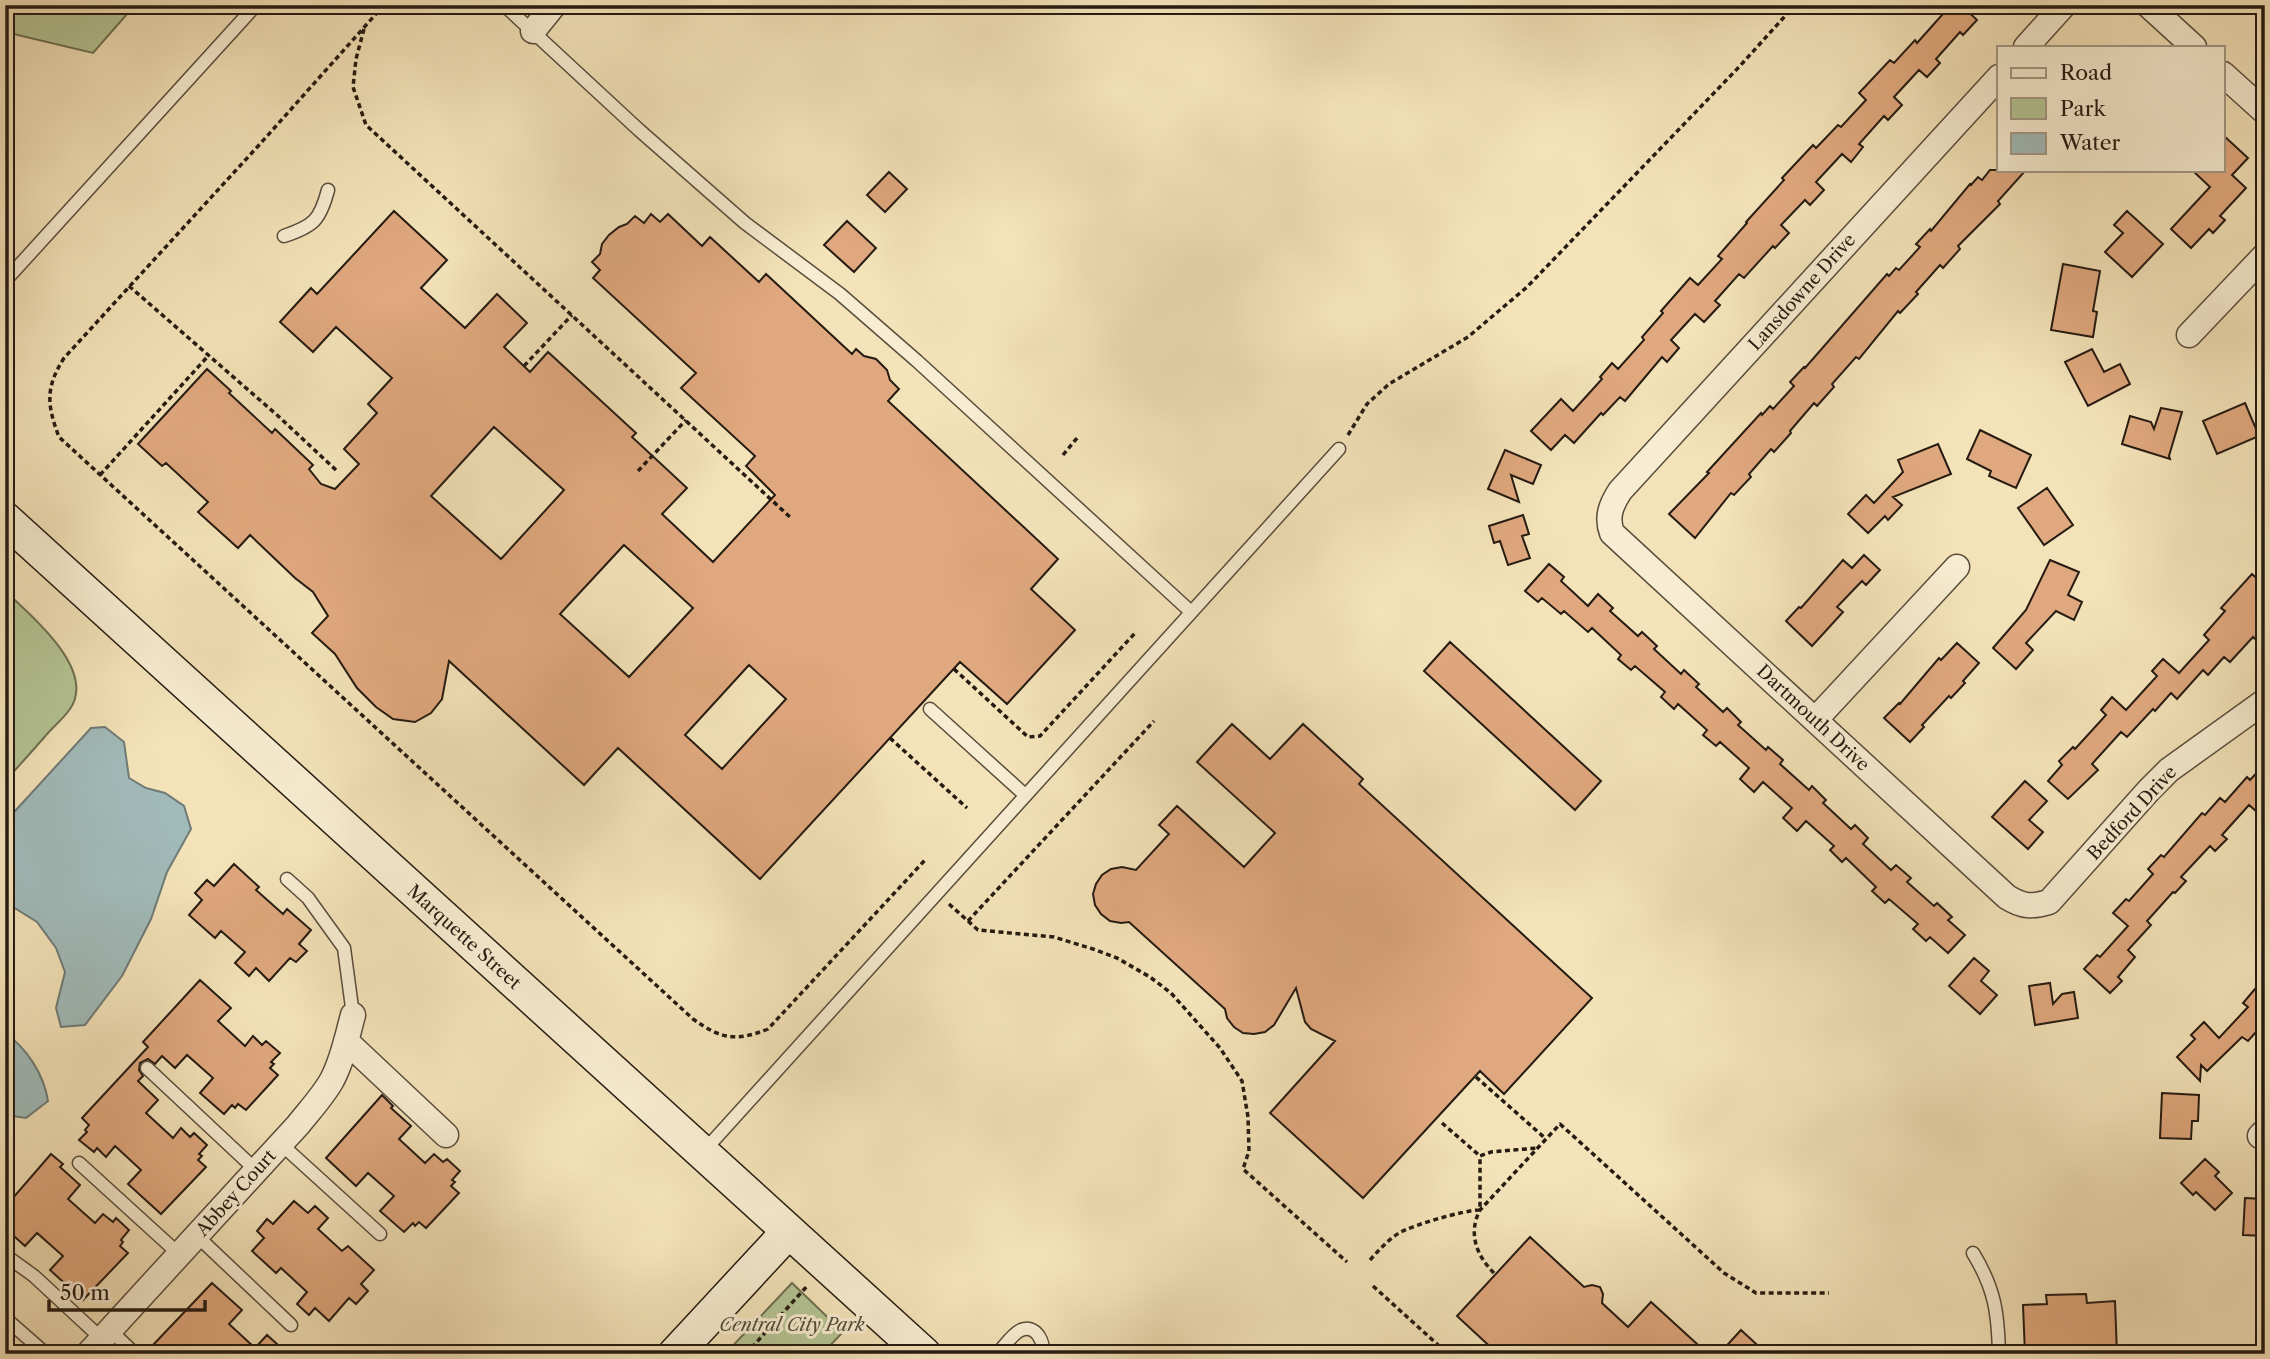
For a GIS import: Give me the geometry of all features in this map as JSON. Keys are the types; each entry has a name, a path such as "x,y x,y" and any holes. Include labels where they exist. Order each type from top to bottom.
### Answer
{"street":[{"path":"533,32 554,5"},
{"path":"2027,46 2064,5"},
{"path":"2148,5 2193,46"},
{"path":"2224,75 2265,113"},
{"name":"Lansdowne Drive","path":"1610,510 1620,491 1997,79"},
{"path":"2189,335 2265,255"},
{"name":"Dartmouth Drive","path":"1610,510 1608,524 1621,544 2007,897 2021,905 2038,905"},
{"name":"Marquette Street","path":"5,519 924,1354"},
{"path":"1815,720 1957,567"},
{"name":"Bedford Drive","path":"2038,905 2049,902 2058,895 2148,790 2169,770 2265,701"},
{"name":"Abbey Court","path":"100,1341 322,1096 333,1078 353,1015"},
{"path":"346,1041 446,1135"},
{"path":"675,1354 788,1232"}],"lane":[{"path":"5,281 256,5"},
{"path":"504,5 639,130 735,214 840,294 917,361 1190,611"},
{"path":"284,236 315,223 322,212 328,190"},
{"path":"701,1154 1339,449"},
{"path":"930,709 1025,794"},
{"path":"287,879 308,898 344,948 353,1015"},
{"path":"147,1068 256,1170"},
{"path":"281,1144 380,1234"},
{"path":"79,1163 180,1255"},
{"path":"197,1236 291,1325"},
{"path":"1973,1253 1992,1288 1998,1322 1999,1354"},
{"path":"5,1255 34,1276 100,1341 135,1354"},
{"path":"5,1318 46,1354"},
{"path":"997,1354 1017,1332 1026,1329 1034,1331 1041,1338 1044,1347 1042,1354"}],"path":[{"path":"384,5 260,145 64,358 50,385 49,405 59,437 683,1009 711,1031 732,1038 753,1035 768,1029 926,859"},
{"path":"1339,449 1367,404 1390,384 1468,337 1527,287 1740,67 1795,5"},
{"path":"365,27 356,59 353,87 366,125 791,518"},
{"path":"129,286 336,470"},
{"path":"524,366 572,315"},
{"path":"100,475 209,355"},
{"path":"638,471 686,420"},
{"path":"1063,455 1077,438"},
{"path":"954,669 1027,737 1040,736 1136,632"},
{"path":"968,921 1154,721"},
{"path":"890,738 967,808"},
{"path":"948,903 978,930 1054,937 1117,958 1171,993 1220,1048 1242,1081 1248,1117 1249,1151 1243,1169 1347,1262"},
{"path":"1476,1077 1546,1139"},
{"path":"1443,1123 1480,1157 1480,1210"},
{"path":"1494,1273 1482,1261 1475,1245 1475,1219 1480,1210 1560,1124 1724,1273 1756,1293 1829,1293"},
{"path":"1480,1157 1491,1152 1539,1148"},
{"path":"1370,1260 1387,1242 1402,1232 1467,1210 1480,1210"},
{"path":"746,1354 826,1265"},
{"path":"1373,1286 1448,1354"}],"green space":[{"path":"5,5 135,5 93,53 5,32"},
{"path":"5,591 57,644 75,677 76,694 68,712 5,781"},
{"name":"Central City Park","path":"792,1283 843,1332 822,1354 725,1354"}],"water":[{"path":"105,727 124,742 129,778 146,788 165,793 184,806 191,829 167,872 151,919 122,976 85,1025 61,1027 56,1008 65,972 56,948 37,922 5,902 5,822 91,728"},
{"path":"5,1033 27,1054 46,1091 48,1101 26,1118 5,1115"}],"building":[{"path":"1932,5 1961,5 1977,20 1963,35 1960,32 1936,59 1940,63 1927,77 1919,70 1894,97 1902,105 1888,120 1884,116 1859,144 1863,147 1851,162 1842,154 1816,182 1824,190 1810,205 1805,200 1781,225 1789,233 1775,248 1773,246 1744,278 1739,274 1715,301 1720,305 1704,322 1695,314 1671,340 1679,348 1667,362 1662,357 1625,401 1620,397 1603,415 1601,413 1574,443 1565,435 1551,450 1531,431 1561,399 1573,411 1602,379 1600,377 1612,363 1618,369 1644,340 1642,337 1663,313 1661,311 1690,278 1698,285 1722,259 1718,256 1784,180 1782,178 1813,145 1816,148 1838,125 1841,127 1866,100 1859,93 1890,60 1894,63 1915,40 1917,43 1942,15"},
{"path":"2224,136 2248,158 2232,175 2246,188 2220,216 2225,220 2213,233 2209,229 2191,248 2171,229 2210,187 2194,172 2224,172"},
{"path":"1990,170 2024,172 1998,201 2000,204 1958,246 1960,249 1943,268 1940,265 1916,292 1918,294 1900,313 1898,311 1859,359 1856,357 1832,384 1834,387 1817,406 1814,403 1774,452 1771,449 1749,474 1751,477 1734,495 1731,493 1695,538 1669,514 1761,413 1762,415 1770,406 1773,409 1794,386 1790,382 1887,274 1889,276 1896,268 1899,270 1920,247 1916,244 1930,229 1931,231 1970,184 1978,177 1982,180"},
{"path":"889,172 907,189 885,212 867,195"},
{"path":"394,211 447,260 421,288 465,328 497,294 527,323 504,347 530,372 548,352 636,433 632,437 687,488 662,514 713,562 775,495 746,466 755,456 681,388 696,373 593,278 600,270 592,262 600,254 602,244 609,235 635,216 644,223 651,214 660,222 668,214 702,246 710,237 759,282 766,274 852,354 856,349 864,356 876,359 887,370 890,380 899,389 888,401 1058,559 1031,589 1075,630 1007,704 960,662 760,879 618,748 584,785 449,661 442,699 431,713 415,722 393,719 357,688 335,654 312,633 328,616 313,592 250,535 238,548 198,512 208,502 166,463 162,466 138,444 207,369 272,433 275,429 313,465 309,469 321,484 335,489 359,464 344,449 377,413 368,404 392,378 336,327 313,352 280,322 311,288 317,294","holes":["494,427 564,490 501,559 431,496","624,545 693,608 629,677 560,614","749,665 786,699 722,769 685,735"]},
{"path":"2127,211 2163,244 2132,277 2105,252 2123,233 2114,225"},
{"path":"847,221 876,248 854,272 824,245"},
{"path":"2063,264 2100,271 2093,311 2097,312 2093,337 2051,330"},
{"path":"2092,349 2104,372 2120,364 2130,384 2088,406 2065,362"},
{"path":"2245,403 2259,436 2217,454 2203,421"},
{"path":"2161,408 2182,412 2170,459 2122,444 2130,416 2151,422 2154,429"},
{"path":"1980,430 2031,455 2016,488 1989,476 1991,471 1967,459"},
{"path":"1938,444 1951,474 1893,497 1902,505 1888,520 1885,516 1868,533 1848,514 1866,495 1874,503 1903,472 1898,460"},
{"path":"1505,450 1541,465 1533,484 1511,475 1519,502 1488,489"},
{"path":"2047,488 2073,525 2044,545 2018,508"},
{"path":"1523,515 1529,534 1522,536 1530,558 1508,565 1500,541 1494,543 1489,526"},
{"path":"1864,555 1880,570 1866,585 1862,581 1837,607 1843,612 1812,646 1786,621 1843,560 1852,568"},
{"path":"2050,560 2079,572 2068,595 2082,602 2074,620 2056,611 2026,643 2033,650 2016,669 1993,648 2026,610"},
{"path":"1549,564 1564,577 1561,581 1588,606 1598,594 1613,608 1610,611 1638,636 1642,632 1657,646 1654,649 1681,674 1684,670 1699,684 1696,687 1723,712 1727,708 1741,722 1738,725 1766,750 1768,747 1783,760 1780,764 1809,790 1812,786 1826,800 1823,803 1851,829 1855,825 1868,838 1863,844 1891,870 1896,865 1911,878 1907,882 1934,906 1937,903 1952,917 1948,920 1965,935 1948,953 1930,937 1926,941 1913,929 1918,924 1889,899 1885,903 1872,891 1876,887 1846,858 1842,862 1830,850 1834,846 1806,821 1797,831 1783,818 1792,808 1763,782 1754,792 1740,779 1749,768 1720,742 1716,746 1703,735 1707,730 1678,704 1674,709 1661,697 1665,692 1635,666 1631,670 1618,659 1621,655 1592,628 1588,632 1564,611 1561,614 1542,598 1538,602 1525,591"},
{"path":"2252,574 2265,586 2265,648 2253,637 2230,662 2224,657 2208,675 2203,670 2177,699 2171,693 2127,737 2121,732 2092,764 2098,770 2068,799 2048,781 2062,765 2059,761 2073,747 2075,749 2106,715 2101,710 2112,697 2126,710 2157,676 2152,671 2163,659 2179,673 2209,640 2204,635 2225,611 2221,608"},
{"path":"1450,642 1601,781 1575,810 1424,671"},
{"path":"1957,643 1979,663 1963,681 1965,683 1951,698 1949,696 1910,742 1884,718 1900,704 1939,658 1941,660"},
{"path":"1232,724 1270,759 1303,724 1363,779 1359,784 1592,998 1504,1094 1480,1071 1363,1198 1270,1113 1335,1041 1311,1029 1305,1022 1296,988 1274,1025 1265,1032 1243,1033 1227,1018 1225,1009 1129,922 1110,921 1095,905 1093,894 1102,875 1111,869 1122,867 1136,870 1169,834 1159,825 1177,806 1244,867 1275,833 1197,762"},
{"path":"2265,764 2265,819 2249,805 2222,835 2227,839 2215,851 2210,846 2181,877 2186,881 2147,921 2151,925 2128,950 2135,957 2118,977 2122,981 2110,993 2084,969 2097,955 2100,957 2128,926 2113,913 2126,899 2129,901 2153,874 2148,869 2161,855 2164,857 2202,813 2205,815 2220,798 2225,802 2247,777 2250,780"},
{"path":"2025,781 2047,801 2029,820 2043,832 2028,849 1992,817"},
{"path":"234,864 259,887 256,890 283,914 287,909 311,930 299,944 307,951 296,962 290,958 269,981 256,968 249,976 235,963 245,952 221,931 215,938 189,915 202,900 195,893 207,880 214,886"},
{"path":"1974,958 1989,971 1981,981 1997,995 1980,1014 1949,986"},
{"path":"200,980 231,1008 218,1021 245,1046 253,1036 262,1045 266,1041 280,1053 271,1062 274,1064 270,1068 278,1075 246,1110 238,1104 235,1108 232,1105 224,1114 200,1093 213,1078 187,1055 175,1068 162,1056 155,1064 148,1059 140,1063 139,1070 143,1076 138,1081 158,1100 146,1113 173,1138 181,1128 190,1137 194,1133 207,1145 199,1154 202,1156 198,1160 206,1167 161,1214 128,1184 141,1170 115,1146 106,1157 97,1148 94,1152 79,1140 87,1132 85,1130 89,1125 82,1118 148,1047 143,1042"},
{"path":"2050,983 2053,1004 2062,994 2074,992 2078,1018 2035,1025 2029,986"},
{"path":"2265,988 2265,1022 2248,1041 2242,1037 2207,1071 2201,1065 2200,1081 2177,1057 2195,1039 2191,1035 2204,1022 2219,1038 2248,1007 2243,1003 2255,989 2260,993"},
{"path":"2162,1093 2199,1095 2198,1121 2192,1121 2191,1139 2160,1138"},
{"path":"382,1095 393,1106 391,1108 411,1126 399,1139 425,1163 434,1154 443,1162 447,1159 460,1171 452,1180 455,1182 451,1186 459,1193 426,1228 419,1222 415,1226 413,1223 404,1232 380,1211 394,1196 368,1173 356,1186 326,1158"},
{"path":"51,1154 63,1164 60,1167 80,1185 68,1199 95,1223 103,1214 113,1222 116,1218 129,1230 120,1246 128,1253 83,1300 50,1270 63,1256 37,1233 25,1246 5,1228 5,1207"},
{"path":"2205,1159 2219,1172 2215,1176 2232,1193 2215,1210 2196,1192 2193,1195 2181,1183"},
{"path":"2245,1198 2265,1199 2265,1236 2243,1235"},
{"path":"294,1201 308,1213 315,1206 328,1218 318,1229 342,1251 348,1246 374,1270 361,1284 368,1291 356,1304 349,1298 329,1321 315,1308 309,1315 297,1304 307,1292 281,1268 276,1273 252,1251 264,1238 257,1231 267,1219 273,1224"},
{"path":"1530,1237 1584,1287 1600,1287 1603,1294 1602,1303 1628,1327 1651,1302 1708,1354 1498,1354 1457,1316"},
{"path":"212,1283 242,1310 229,1324 255,1348 267,1335 288,1354 163,1354 153,1345"},
{"path":"2086,1294 2087,1303 2115,1301 2117,1354 2025,1354 2023,1305 2047,1304 2046,1295"},
{"path":"1741,1330 1767,1354 1719,1354"}]}
